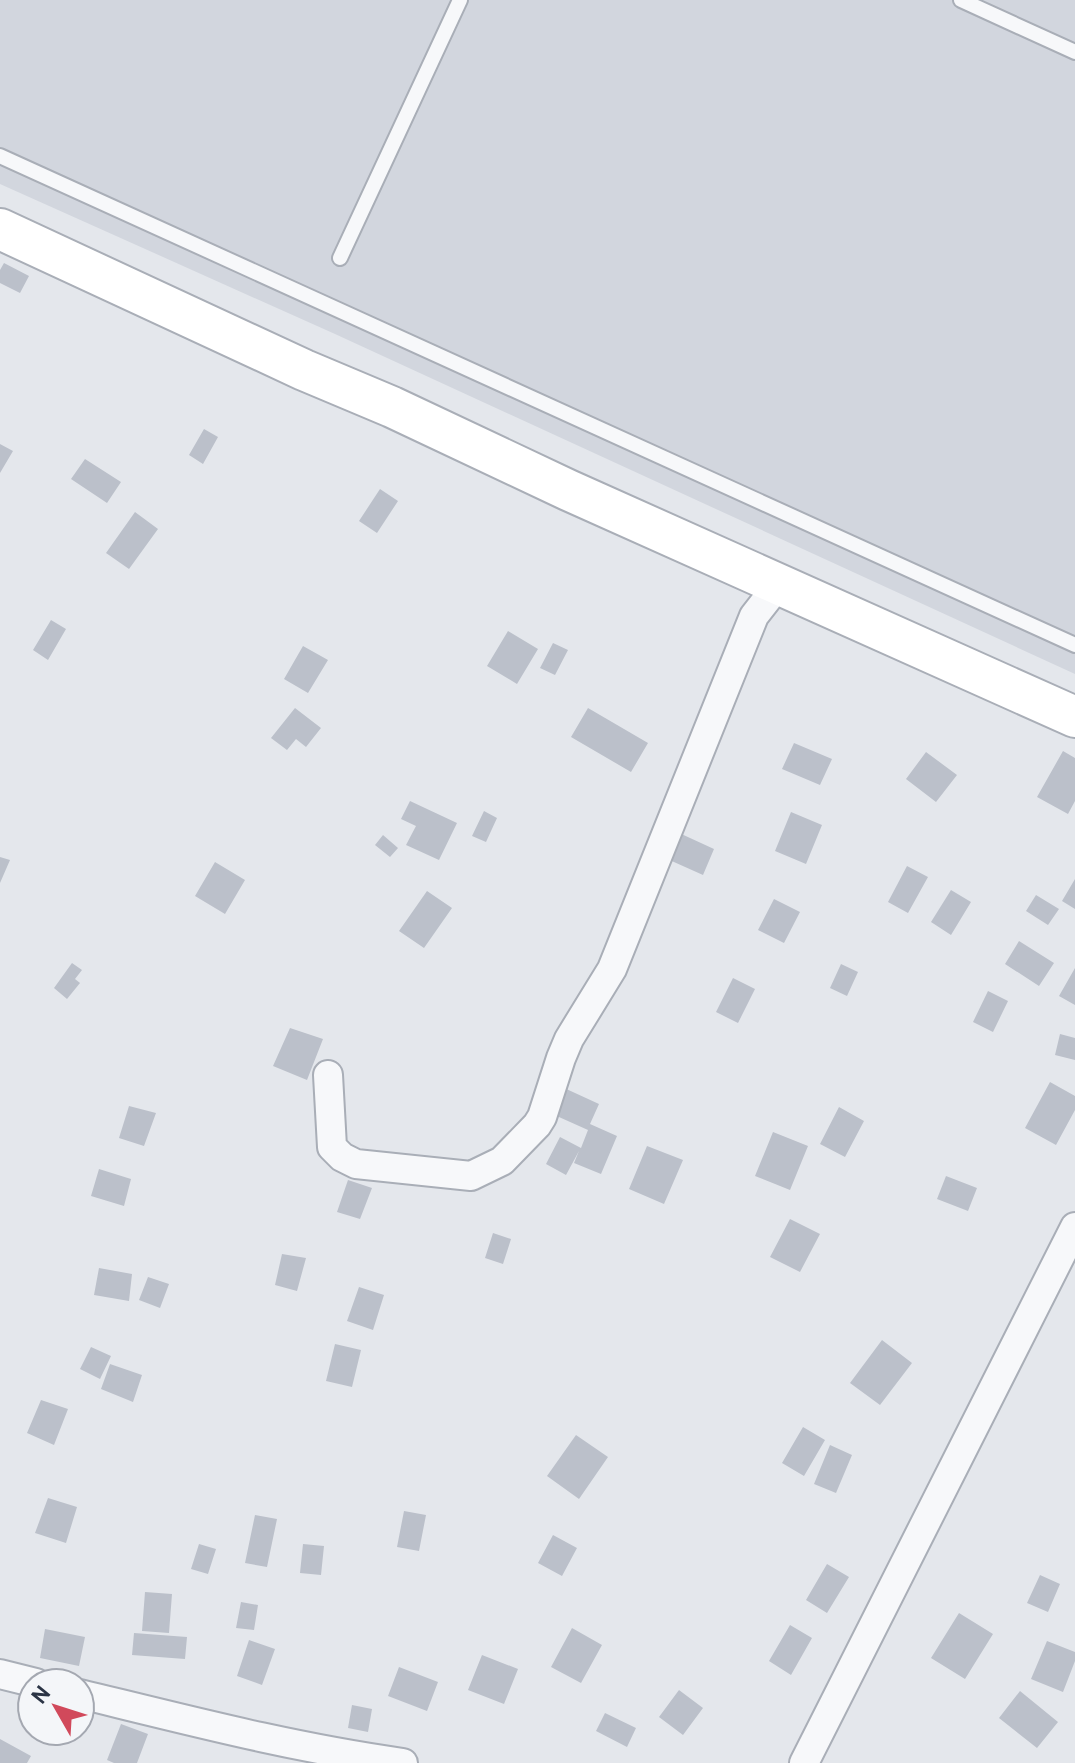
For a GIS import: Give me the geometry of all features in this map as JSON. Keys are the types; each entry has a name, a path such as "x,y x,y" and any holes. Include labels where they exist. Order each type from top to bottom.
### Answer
{"street":[{"path":"0,229 568,490 1075,717"},
{"path":"328,1075 332,1147 356,1164 471,1176 502,1161 537,1125 569,1039 612,969 754,616 779,584"},
{"path":"804,1763 1075,1227"},
{"path":"96,1698 355,1757 403,1763"}],"lane":[{"path":"340,258 460,0"},
{"path":"961,0 1075,52"},
{"path":"0,156 1075,645"}],"shaded area":[{"path":"0,0 1075,0 1075,674 335,334 0,184"}],"building":[{"path":"4,263 29,276 20,293 0,283 0,270"},
{"path":"204,429 218,437 203,464 189,455"},
{"path":"0,444 13,451 0,473"},
{"path":"85,459 121,482 107,503 71,479"},
{"path":"380,489 398,501 377,533 359,521"},
{"path":"135,512 158,529 129,569 106,553"},
{"path":"51,620 66,629 48,660 33,650"},
{"path":"508,631 538,649 517,684 487,666"},
{"path":"553,643 568,650 555,675 540,668"},
{"path":"303,646 328,660 308,693 284,679"},
{"path":"295,708 321,728 306,747 296,739 287,750 271,738"},
{"path":"588,708 648,743 631,772 571,737"},
{"path":"794,743 832,759 820,785 782,769"},
{"path":"1063,751 1075,758 1075,801 1068,814 1037,797"},
{"path":"926,752 957,775 936,802 906,779"},
{"path":"410,801 457,823 439,860 406,845 416,826 401,819"},
{"path":"484,811 497,818 486,842 472,836"},
{"path":"791,812 822,825 806,864 775,851"},
{"path":"677,832 714,849 703,875 665,858"},
{"path":"383,835 398,848 390,857 375,845"},
{"path":"0,857 10,860 0,883"},
{"path":"215,862 245,880 225,914 195,896"},
{"path":"907,866 928,877 908,913 888,902"},
{"path":"1075,879 1075,909 1062,901"},
{"path":"951,890 971,902 951,935 931,922"},
{"path":"427,891 452,908 424,948 399,931"},
{"path":"1036,895 1059,909 1048,925 1026,911"},
{"path":"774,899 800,912 784,943 758,930"},
{"path":"1019,941 1054,963 1039,986 1005,964"},
{"path":"72,963 82,970 75,979 80,983 67,999 54,988"},
{"path":"841,964 858,972 847,996 830,988"},
{"path":"1075,968 1075,1005 1059,996"},
{"path":"733,978 755,989 738,1023 716,1012"},
{"path":"988,991 1008,1001 993,1032 973,1022"},
{"path":"290,1028 323,1039 307,1080 273,1066"},
{"path":"1060,1034 1075,1038 1075,1060 1055,1055"},
{"path":"1050,1082 1075,1096 1075,1110 1056,1145 1025,1128"},
{"path":"562,1087 599,1104 590,1124 617,1136 601,1174 574,1163 579,1151 566,1175 546,1164 560,1137 581,1148 588,1130 550,1113"},
{"path":"129,1106 156,1113 144,1146 119,1138"},
{"path":"839,1107 864,1121 845,1157 820,1144"},
{"path":"773,1132 808,1146 790,1190 755,1176"},
{"path":"647,1146 683,1160 664,1204 629,1189"},
{"path":"99,1169 131,1179 124,1206 91,1196"},
{"path":"946,1176 977,1188 968,1211 937,1199"},
{"path":"348,1180 372,1188 360,1219 337,1212"},
{"path":"790,1219 820,1234 800,1272 770,1257"},
{"path":"493,1233 511,1239 503,1264 485,1258"},
{"path":"282,1254 306,1258 297,1291 275,1285"},
{"path":"99,1268 132,1274 129,1301 94,1295"},
{"path":"148,1277 169,1284 160,1308 139,1300"},
{"path":"359,1287 384,1295 373,1330 347,1321"},
{"path":"882,1340 912,1363 880,1405 850,1383"},
{"path":"335,1344 361,1350 352,1387 326,1381"},
{"path":"91,1347 111,1356 100,1379 80,1369"},
{"path":"110,1364 142,1375 133,1402 101,1389"},
{"path":"41,1400 68,1409 54,1445 27,1433"},
{"path":"803,1427 825,1440 804,1476 782,1463"},
{"path":"576,1435 608,1457 579,1499 547,1476"},
{"path":"830,1445 852,1455 836,1493 814,1484"},
{"path":"48,1498 77,1507 66,1543 35,1533"},
{"path":"404,1511 426,1515 419,1551 397,1547"},
{"path":"255,1515 277,1519 267,1567 245,1563"},
{"path":"553,1535 577,1548 562,1576 538,1563"},
{"path":"199,1544 216,1549 208,1574 191,1569"},
{"path":"303,1544 324,1546 321,1575 300,1573"},
{"path":"827,1564 849,1577 827,1613 806,1600"},
{"path":"1040,1575 1060,1584 1048,1612 1027,1603"},
{"path":"145,1592 172,1594 169,1633 142,1631"},
{"path":"241,1602 258,1605 254,1630 236,1628"},
{"path":"959,1613 993,1634 965,1679 931,1658"},
{"path":"790,1625 812,1638 791,1675 769,1661"},
{"path":"572,1628 602,1645 581,1683 551,1667"},
{"path":"45,1629 85,1637 79,1666 40,1658"},
{"path":"134,1633 187,1637 185,1659 132,1655"},
{"path":"249,1640 275,1649 262,1685 237,1676"},
{"path":"1047,1641 1075,1652 1075,1661 1063,1692 1031,1679"},
{"path":"482,1655 518,1669 504,1704 468,1690"},
{"path":"399,1667 438,1682 427,1711 388,1696"},
{"path":"679,1690 703,1708 683,1735 659,1717"},
{"path":"1020,1691 1058,1722 1037,1748 999,1718"},
{"path":"352,1705 372,1709 368,1732 348,1728"},
{"path":"605,1713 636,1728 627,1747 596,1731"},
{"path":"121,1724 148,1734 137,1763 107,1760"},
{"path":"0,1739 31,1756 27,1763 0,1763"}]}
